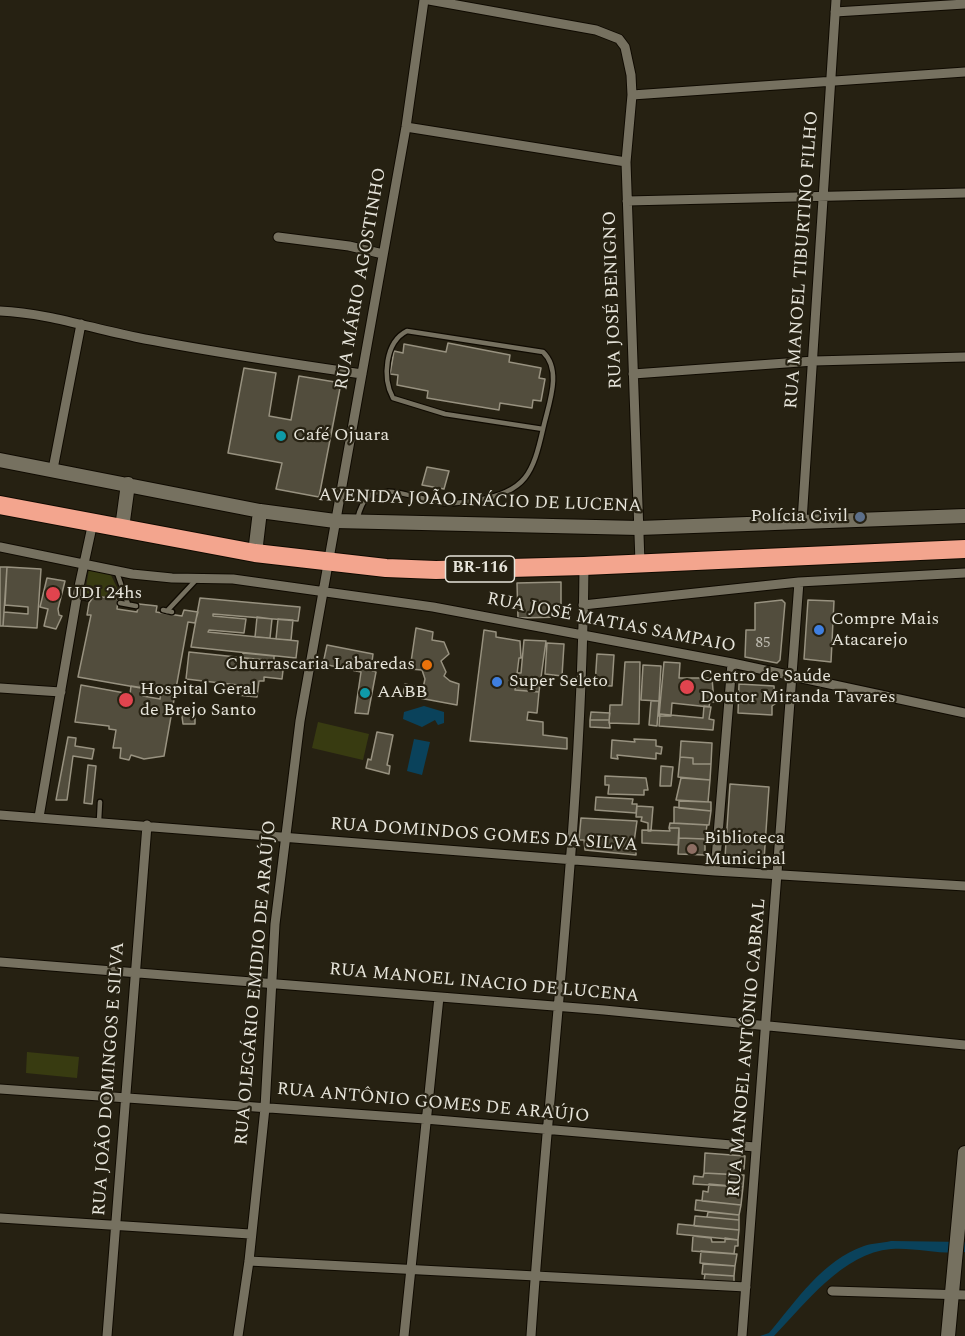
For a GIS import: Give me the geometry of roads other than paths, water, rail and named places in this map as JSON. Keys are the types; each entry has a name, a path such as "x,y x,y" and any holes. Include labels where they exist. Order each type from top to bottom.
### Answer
{"highway":[{"name":"BR-116","path":"0,506 255,553 327,563 436,570 584,566 965,549"}],"street":[{"name":"RUA MÁRIO AGOSTINHO","path":"327,563 406,127 424,0"},
{"name":"RUA JOSÉ BENIGNO","path":"429,0 612,34 620,39 628,59 632,95 626,162 640,563"},
{"name":"RUA MANOEL TIBURTINO FILHO","path":"802,521 836,0"},
{"path":"835,12 965,4"},
{"path":"632,95 965,72"},
{"path":"406,127 626,162"},
{"path":"627,201 965,192"},
{"path":"278,237 349,246 383,254"},
{"path":"0,311 59,318 191,348 362,374"},
{"path":"53,470 81,324"},
{"path":"633,374 814,361 965,357"},
{"name":"AVENIDA JOÃO INÁCIO DE LUCENA","path":"0,460 260,511 335,520 639,528 965,516"},
{"path":"122,528 128,484"},
{"path":"255,553 260,511"},
{"path":"39,817 76,596 93,522"},
{"name":"RUA JOSÉ MATIAS SAMPAIO","path":"0,548 162,578 233,579 324,589 732,663 965,713"},
{"name":"RUA OLEGÁRIO EMIDIO DE ARAÚJO","path":"238,1336 249,1261 250,1234 265,1108 270,982 295,720 324,589 327,563"},
{"path":"531,1336 571,859 584,566"},
{"path":"584,605 799,582 965,573"},
{"name":"RUA MANOEL ANTÔNIO CABRAL","path":"742,1332 755,1146 779,874 799,582"},
{"path":"715,871 732,663"},
{"path":"0,688 61,692"},
{"name":"RUA DOMINDOS GOMES DA SILVA","path":"0,815 715,871 965,886"},
{"name":"RUA JOÃO DOMINGOS E SILVA","path":"107,1336 147,825"},
{"name":"RUA MANOEL INACIO DE LUCENA","path":"0,962 558,1006 965,1045"},
{"path":"405,1336 439,997"},
{"name":"RUA ANTÔNIO GOMES DE ARAÚJO","path":"0,1089 425,1119 755,1146"},
{"path":"948,1336 959,1295 955,1259 965,1153"},
{"path":"0,1218 250,1234"},
{"path":"249,1261 746,1287"},
{"path":"832,1291 959,1295"}],"lane":[{"path":"357,521 364,501 376,492 402,494 438,503 488,499 523,483 532,471 543,429 554,375 551,363 543,352 420,331 407,331 396,339 387,370 389,392 393,398 445,414 543,429"},
{"path":"116,570 128,604"},
{"path":"167,611 184,590 198,578"},
{"path":"76,596 87,598"},
{"path":"120,603 136,606"},
{"path":"99,821 100,802"}],"water":[{"path":"424,706 444,712 444,723 438,725 435,720 422,727 403,719 404,712"},
{"path":"414,739 430,742 422,775 407,771"},
{"path":"891,1241 965,1242 965,1252 891,1249 873,1253 857,1260 826,1282 774,1336 760,1336 769,1333 811,1283 836,1261 864,1246"}],"place":[{"name":"Café Ojuara","path":"281,436"},
{"name":"Polícia Civil","path":"860,517"},
{"name":"UDI 24hs","path":"53,594"},
{"name":"Compre Mais Atacarejo","path":"819,630"},
{"name":"Churrascaria Labaredas","path":"427,665"},
{"name":"Super Seleto","path":"497,682"},
{"name":"Centro de Saúde Doutor Miranda Tavares","path":"687,687"},
{"name":"AABB","path":"365,693"},
{"name":"Hospital Geral de Brejo Santo","path":"126,700"},
{"name":"Biblioteca Municipal","path":"692,849"}]}
